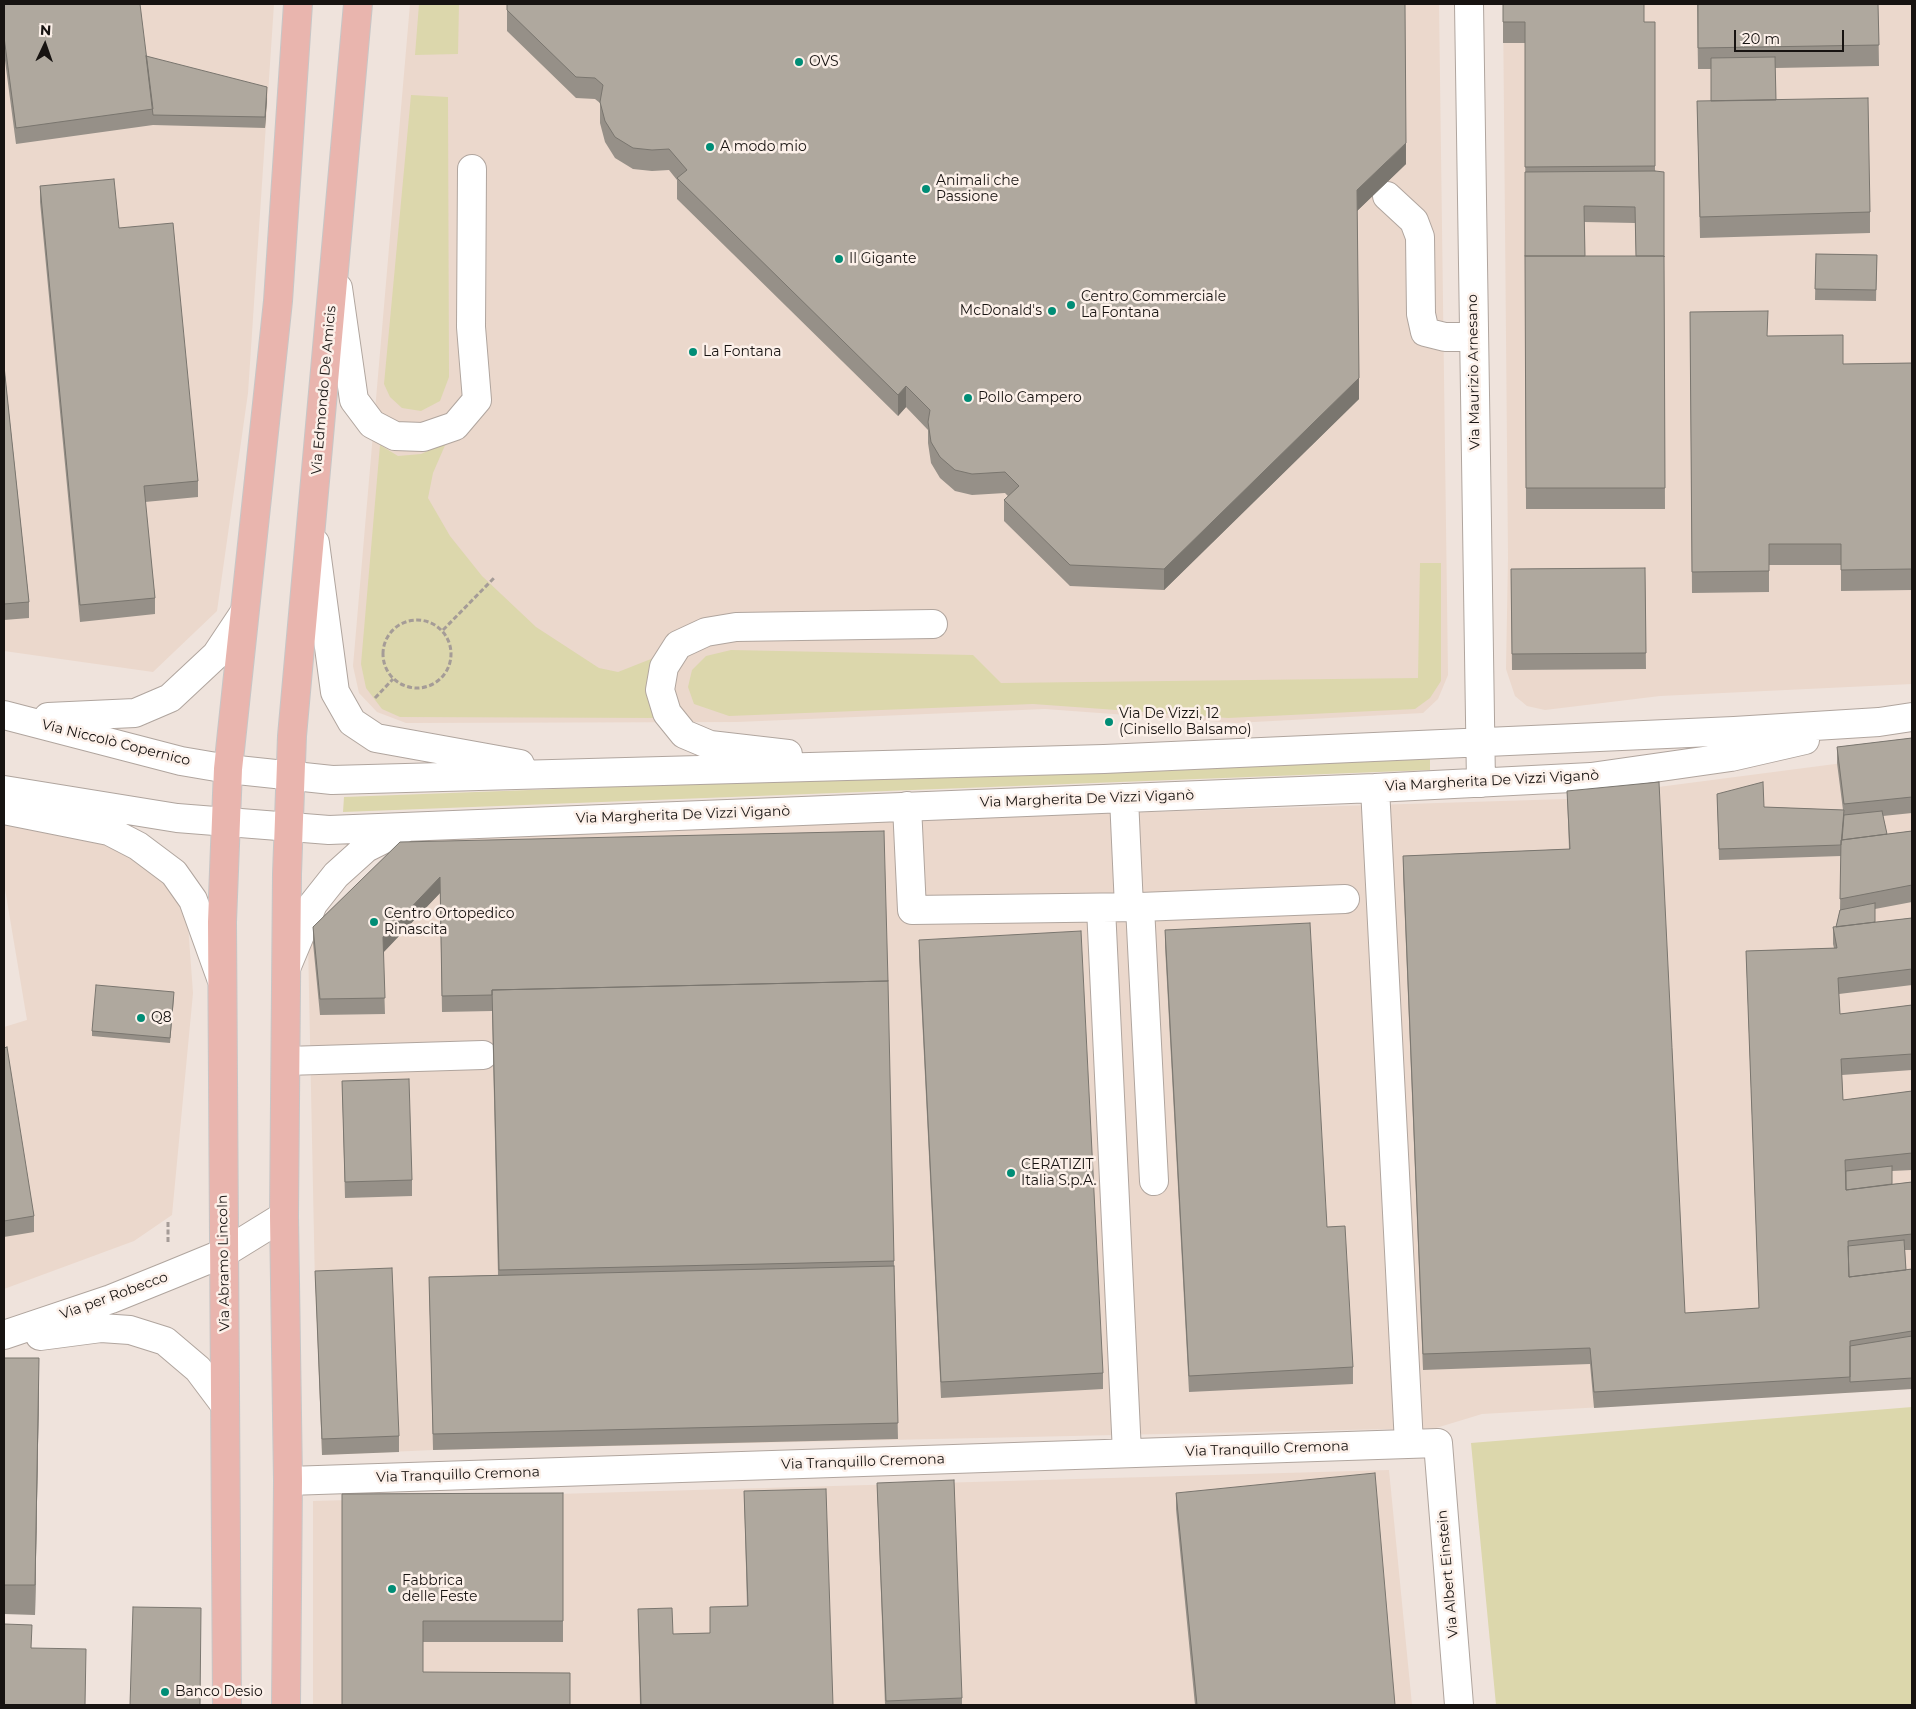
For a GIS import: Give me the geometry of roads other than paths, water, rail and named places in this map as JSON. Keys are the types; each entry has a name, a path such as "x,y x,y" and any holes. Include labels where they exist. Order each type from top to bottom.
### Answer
{"main road":[{"path":"228,769 278,301 298,4"},
{"name":"Via Edmondo De Amicis","path":"286,967 292,736 359,6"},
{"name":"Via Abramo Lincoln","path":"227,1705 222,922 228,769"},
{"path":"286,967 284,1216 288,1481 286,1705"}],"street":[{"name":"Via Maurizio Arnesano","path":"1468,4 1481,783"},
{"path":"336,266 354,400 372,424 395,436 423,437 455,426 477,400 471,327 472,169"},
{"path":"1387,196 1414,221 1420,237 1421,314 1425,332 1445,337 1473,336"},
{"path":"312,521 335,692 352,722 376,738 573,775"},
{"path":"9,717 135,713 170,698 216,656 244,613"},
{"path":"882,765 710,745 684,734 667,713 660,690 664,667 678,645 706,632 736,627 933,624"},
{"name":"Via Niccolò Copernico","path":"9,717 181,761 228,769 291,776"},
{"name":"Via Margherita De Vizzi Viganò","path":"291,776 332,780 573,775 1104,759 1734,731 1879,722 1912,718"},
{"name":"Via Margherita De Vizzi Viganò","path":"227,822 329,830 1375,788 1591,777 1731,757 1879,722"},
{"path":"1375,788 1408,1444"},
{"path":"4,790 176,818 227,822"},
{"path":"1124,798 1154,1181"},
{"path":"907,806 912,910 1101,908 1345,899"},
{"path":"4,810 109,831 138,846 174,873 193,900 223,985"},
{"path":"286,967 313,904 336,875 366,848 410,826"},
{"path":"1101,908 1128,1453"},
{"path":"286,1061 483,1055"},
{"name":"Via per Robecco","path":"4,1335 111,1299 224,1252 284,1216"},
{"name":"Via per Robecco","path":"4,1340 101,1328 139,1333 165,1341 198,1369 225,1405"},
{"name":"Via Tranquillo Cremona","path":"288,1481 1438,1443"},
{"name":"Via Albert Einstein","path":"1438,1443 1459,1705"}],"place":[{"name":"OVS","path":"799,62"},
{"name":"A modo mio","path":"710,147"},
{"name":"Animali che Passione","path":"926,189"},
{"name":"Il Gigante","path":"839,259"},
{"name":"Centro Commerciale La Fontana","path":"1071,305"},
{"name":"McDonald's","path":"1052,311"},
{"name":"La Fontana","path":"693,352"},
{"name":"Pollo Campero","path":"968,398"},
{"name":"Via De Vizzi, 12 (Cinisello Balsamo)","path":"1109,722"},
{"name":"Centro Ortopedico Rinascita","path":"374,922"},
{"name":"Q8","path":"141,1018"},
{"name":"CERATIZIT Italia S.p.A.","path":"1011,1173"},
{"name":"Fabbrica delle Feste","path":"392,1589"},
{"name":"Banco Desio","path":"165,1692"}]}
